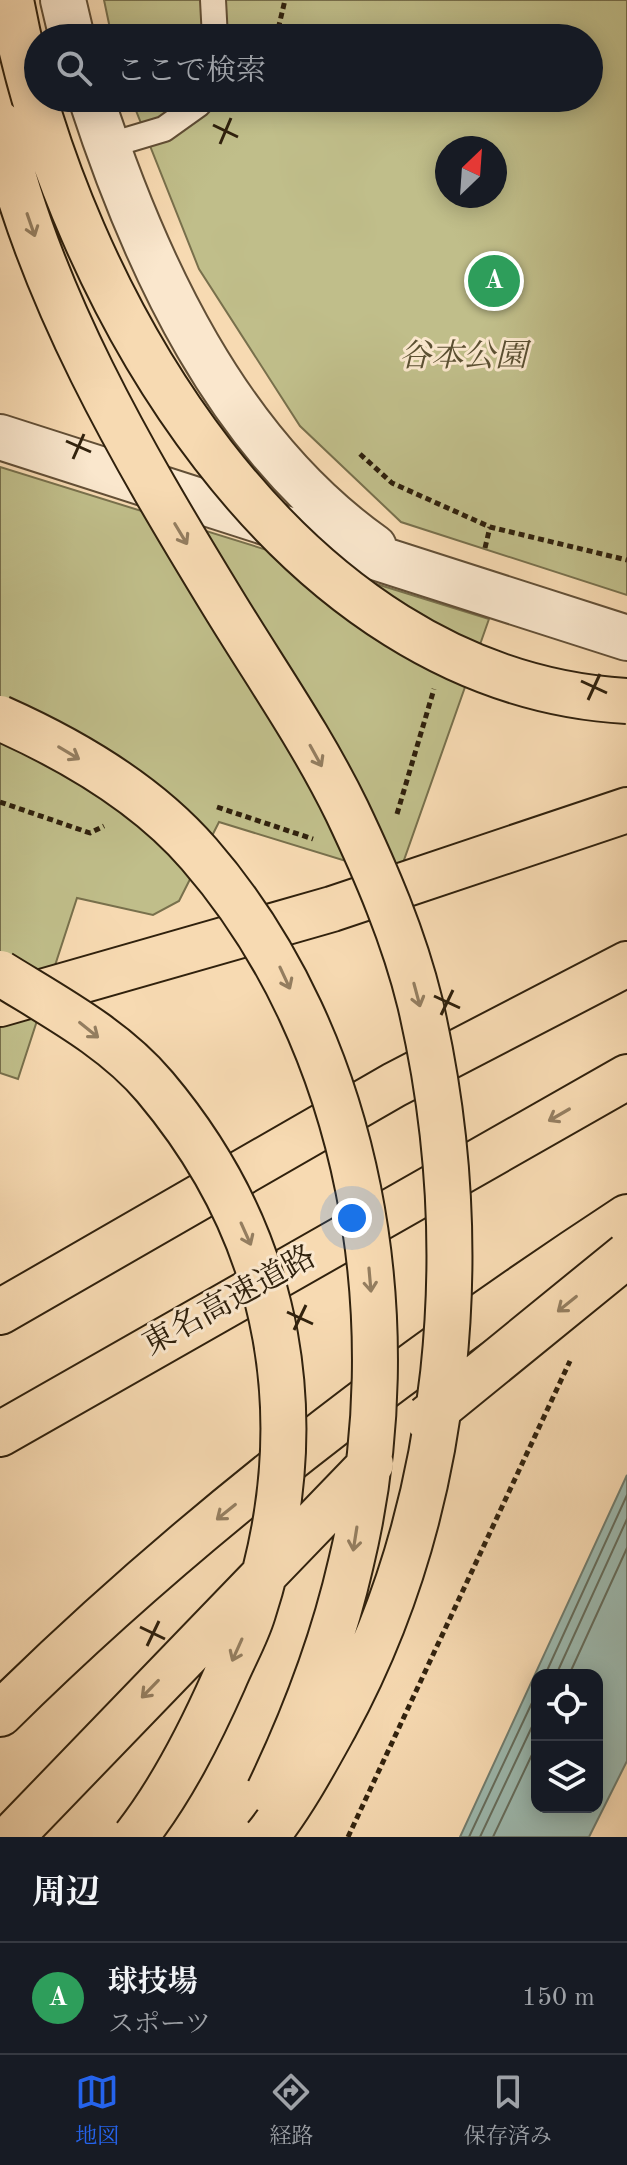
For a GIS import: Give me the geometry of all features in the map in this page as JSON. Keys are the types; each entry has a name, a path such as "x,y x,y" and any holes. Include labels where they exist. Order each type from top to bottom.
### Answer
{"highway":[{"path":"11,0 24,64"},
{"path":"42,112 104,278 138,344 178,409 258,507 326,575 390,622 427,643 518,681 568,694 627,701"},
{"path":"0,124 47,272 82,351 177,528 288,706 346,809 402,945 419,1000 440,1112 448,1207 446,1321 430,1461 413,1540 387,1620 351,1697 312,1768 266,1837"},
{"path":"0,718 43,737 123,786 198,852 275,957 320,1054 354,1167 370,1276 374,1354 372,1434 352,1562 323,1661 293,1741 246,1837"},
{"path":"0,1004 332,909 627,810"},
{"path":"0,1312 394,1085 627,964"},
{"path":"0,973 83,1024 153,1085 202,1152 248,1236 277,1332 286,1419 276,1513 253,1614 205,1722 152,1815 135,1837"},
{"name":"東名高速道路","path":"0,1434 627,1077"},
{"path":"0,1714 189,1543 372,1392 627,1217"},
{"path":"11,1837 360,1473 627,1255"}],"street":[{"path":"63,0 69,24"},
{"path":"96,112 136,219 203,358 246,419 297,478 360,538 392,560"},
{"path":"0,437 392,560 627,638"}],"lane":[{"path":"213,0 214,24"},
{"path":"107,146 164,129 188,112"}],"path":[{"path":"279,24 285,0"},
{"path":"360,454 392,483 490,527 627,560"},
{"path":"483,557 490,527"},
{"path":"392,827 437,680"},
{"path":"0,802 90,833 100,830 110,819"},
{"path":"209,804 328,844"},
{"path":"348,1837 568,1363 576,1353"}],"green space":[{"name":"谷本公園","path":"104,0 627,0 627,595 401,522 300,426 199,269 137,112 603,112 603,24 109,24"},
{"path":"0,467 489,619 398,877 219,822 179,901 153,915 77,898 18,1079 0,1073"}],"water":[{"path":"627,1475 627,1761 603,1809 603,1669 538,1669"},
{"path":"531,1683 531,1813 601,1813 589,1837 460,1837"}],"place":[{"name":"球技場","path":"494,281"}]}
